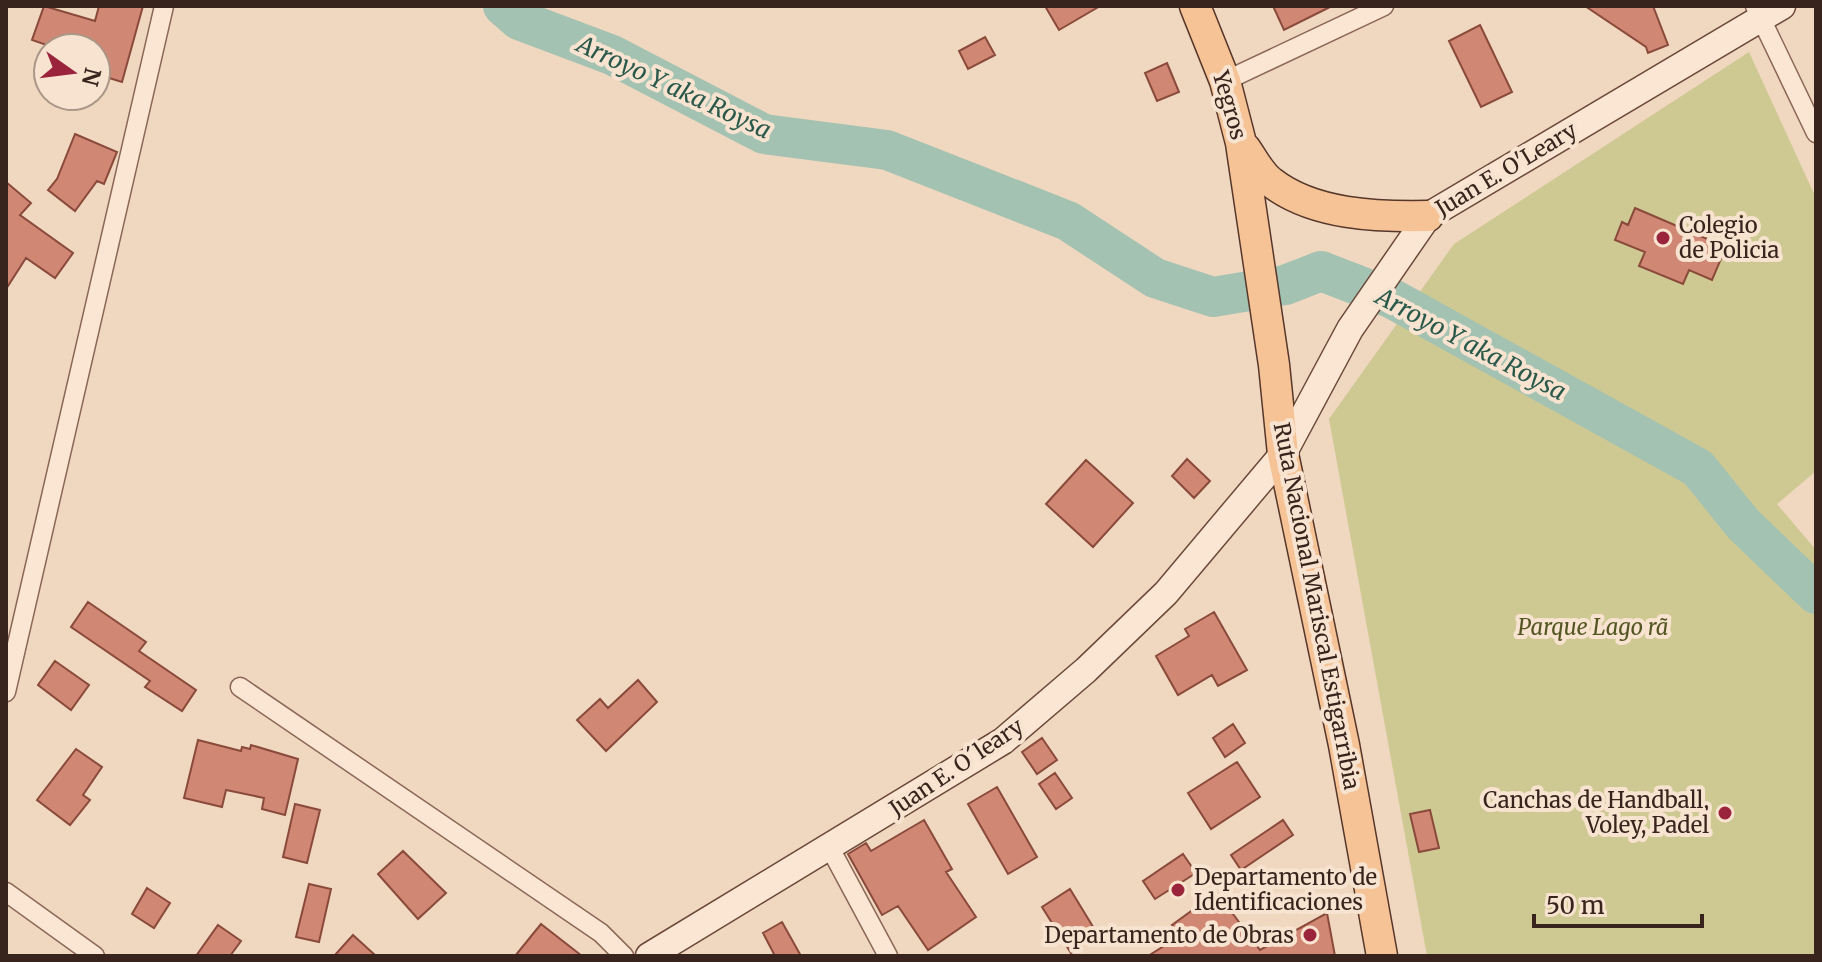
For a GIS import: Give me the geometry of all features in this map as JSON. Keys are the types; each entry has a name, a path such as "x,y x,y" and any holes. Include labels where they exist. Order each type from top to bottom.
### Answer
{"main road":[{"name":"Yegros","path":"1195,6 1225,81 1241,143 1250,208"},
{"path":"1241,143 1269,181 1289,194 1362,215 1428,216"},
{"name":"Ruta Nacional Mariscal Estigarribia","path":"1250,208 1274,365 1283,454 1344,745 1382,956"}],"street":[{"path":"6,692 164,6"},
{"path":"1225,81 1384,6"},
{"path":"1766,10 1816,133"},
{"name":"Juan E. O'Leary","path":"1283,454 1350,329 1428,216 1766,10"},
{"name":"Juan E. O´leary","path":"649,956 1003,741 1086,670 1166,593 1283,454"},
{"path":"240,687 601,933 624,956"},
{"path":"830,848 888,956"},
{"path":"6,892 95,956"}],"green space":[{"name":"Parque Lago rã","path":"1749,52 1816,198 1816,471 1777,504 1816,550 1816,956 1427,956 1329,419 1454,244"}],"building":[{"path":"44,6 95,21 99,6 143,6 122,82 112,79 112,32 35,32"},
{"path":"1045,6 1100,6 1059,30"},
{"path":"1273,6 1332,6 1284,30"},
{"path":"1585,6 1653,6 1668,45 1648,53 1646,47"},
{"path":"1480,25 1512,92 1481,107 1449,41"},
{"path":"985,37 995,55 968,69 959,51"},
{"path":"1167,63 1179,92 1157,101 1145,73"},
{"path":"75,134 117,152 104,184 97,181 75,211 48,190 57,179"},
{"path":"6,182 31,203 20,215 73,253 55,278 26,258 6,289"},
{"path":"1635,208 1726,247 1712,280 1689,270 1683,284 1639,266 1645,252 1615,240 1622,222 1628,225"},
{"path":"1187,459 1210,481 1194,498 1172,476"},
{"path":"1086,460 1133,503 1093,547 1046,504"},
{"path":"88,602 146,642 139,651 196,690 182,711 145,687 150,681 71,627"},
{"path":"1214,612 1247,670 1218,686 1212,675 1178,695 1156,656 1189,636 1185,629"},
{"path":"55,661 89,685 71,710 38,685"},
{"path":"638,680 657,702 606,751 577,720 600,699 608,708"},
{"path":"1233,724 1245,743 1225,757 1213,738"},
{"path":"1042,738 1057,760 1037,774 1022,752"},
{"path":"198,740 241,751 242,747 250,749 251,745 298,759 285,815 262,809 264,798 226,790 222,807 184,798"},
{"path":"76,749 102,767 83,795 90,800 70,825 37,800"},
{"path":"1237,762 1260,797 1211,829 1188,793"},
{"path":"1055,773 1072,798 1056,809 1039,784"},
{"path":"997,787 1037,857 1008,874 968,804"},
{"path":"295,804 320,810 307,863 283,857"},
{"path":"1430,810 1439,848 1419,852 1410,814"},
{"path":"924,820 952,869 946,872 976,917 928,950 898,906 882,915 848,854 866,843 871,851"},
{"path":"1283,820 1293,835 1241,870 1231,855"},
{"path":"403,851 446,893 418,919 378,874"},
{"path":"1183,854 1196,873 1155,899 1143,881"},
{"path":"309,884 331,889 319,942 296,937"},
{"path":"147,888 170,903 154,928 132,914"},
{"path":"1070,889 1098,935 1071,953 1042,907"},
{"path":"1212,896 1218,906 1224,902 1260,950 1327,913 1335,956 1148,956 1180,936 1172,925"},
{"path":"782,922 801,956 775,956 763,933"},
{"path":"541,924 582,956 515,956"},
{"path":"218,925 241,941 230,956 196,956"},
{"path":"353,935 376,956 334,956"}],"waterway":[{"name":"Arroyo Y aka Roysa","path":"503,6 519,20 612,55 764,134 887,150 1068,221 1155,278 1213,297 1285,285 1321,271 1391,298 1698,468 1743,524 1816,594"}],"place":[{"name":"Colegio de Policia","path":"1663,238"},
{"name":"Canchas de Handball, Voley, Padel","path":"1725,813"},
{"name":"Departamento de Identificaciones","path":"1178,890"},
{"name":"Departamento de Obras","path":"1310,935"}]}
